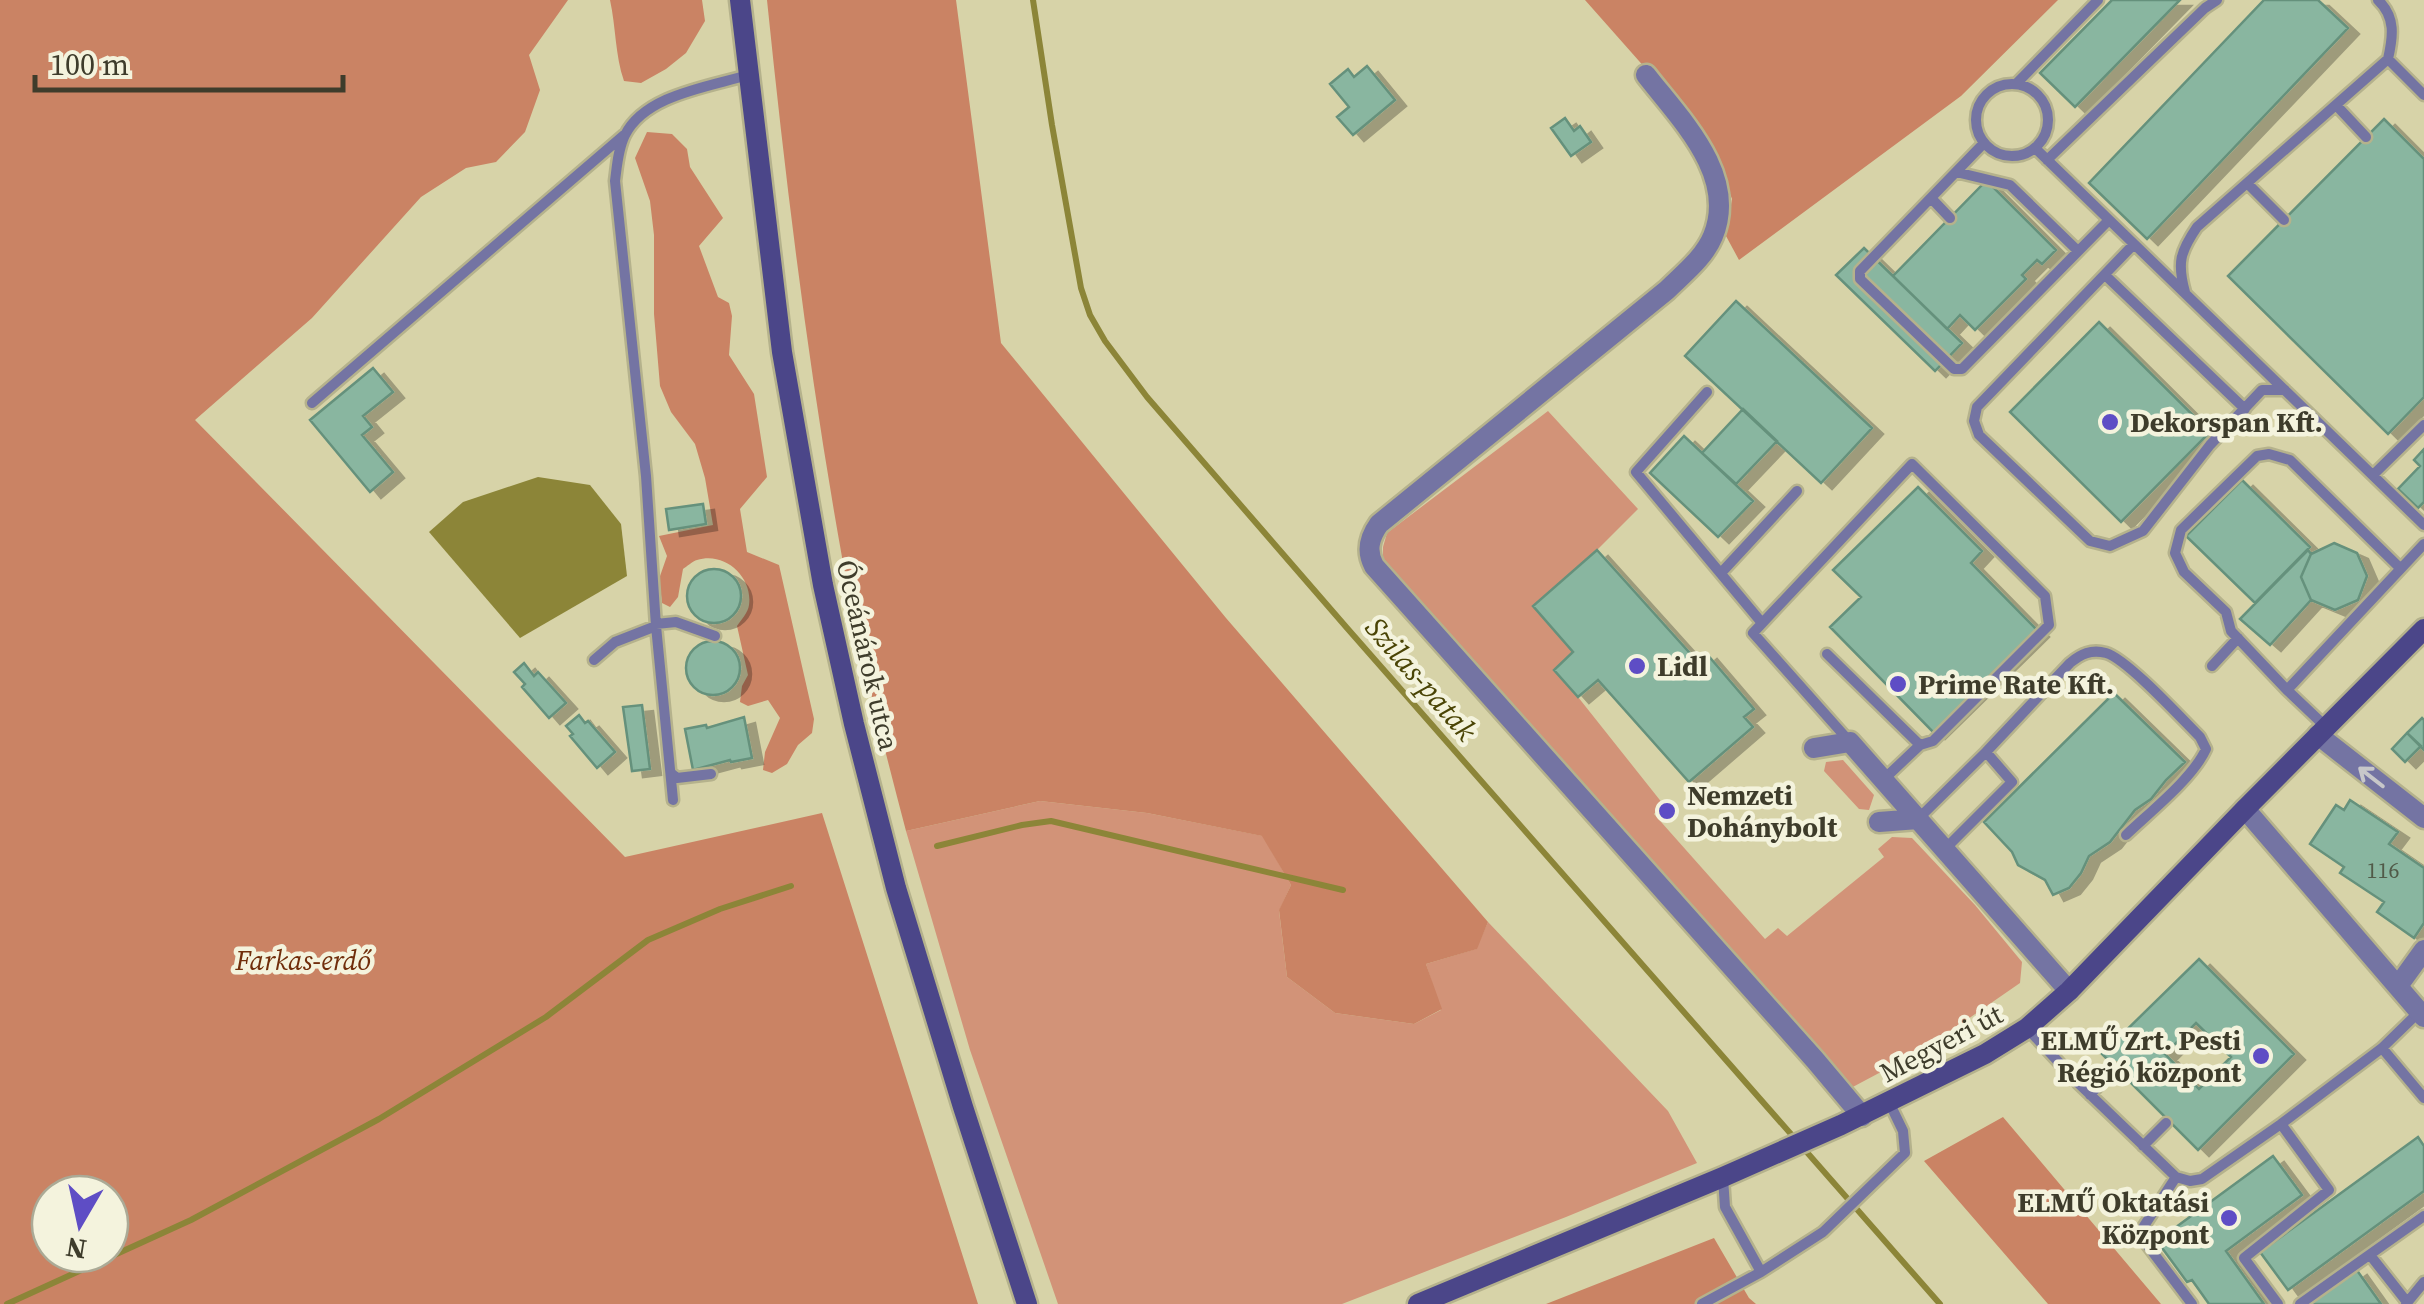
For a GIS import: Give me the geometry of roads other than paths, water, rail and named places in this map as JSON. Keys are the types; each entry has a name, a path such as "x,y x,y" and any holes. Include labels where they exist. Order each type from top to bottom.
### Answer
{"street":[{"name":"Óceánárok utca","path":"740,0 782,352 850,706 896,888 1027,1304"},
{"path":"1646,75 1686,127 1714,174 1720,208 1713,236 1693,265 1667,290 1379,524 1372,533 1369,553 1374,566 1862,1116"},
{"name":"Megyeri út","path":"1418,1304 1840,1126 1985,1054 2028,1028 2069,991 2424,629"},
{"path":"2322,731 2424,818"},
{"path":"1814,748 1850,742 2069,991"},
{"path":"2244,809 2422,1014"},
{"path":"1879,822 1918,819"},
{"path":"2398,986 2424,950"}],"lane":[{"path":"2016,84 2098,0"},
{"path":"2047,160 2204,8 2217,0"},
{"path":"2185,293 2179,271 2183,248 2197,227 2388,59 2394,34 2387,8 2378,0"},
{"path":"2388,59 2424,96"},
{"path":"312,403 625,135 640,114 656,103 748,75"},
{"path":"2016,84 2037,94 2048,115 2047,128 2035,148 2014,156 1992,150 1984,143 1976,120 1983,98 1992,89 2016,84"},
{"path":"2336,105 2366,137"},
{"path":"625,135 616,181 673,800"},
{"path":"1984,143 1860,271 1860,279 1954,370 1962,368 2109,220"},
{"path":"2035,148 2424,526"},
{"path":"1956,172 2010,185 2078,251"},
{"path":"2247,183 2284,220"},
{"path":"1931,198 1950,218"},
{"path":"2134,244 1977,407 1974,421 1980,436 2090,540 2110,546 2143,531 2210,445 2262,390 2285,390"},
{"path":"2104,275 2245,408"},
{"path":"1707,392 1636,472 1762,623"},
{"path":"2373,475 2424,425"},
{"path":"2322,731 2231,631 2226,612 2184,572 2175,553 2181,530 2256,456 2270,454 2290,460 2400,568"},
{"path":"1850,742 1753,632 1912,464 2045,596 2049,626 1933,741 1920,746 1884,780"},
{"path":"1721,574 1797,491"},
{"path":"2287,690 2424,544"},
{"path":"594,660 615,642 656,625 676,622 715,636"},
{"path":"2212,666 2238,638"},
{"path":"1918,819 2070,663 2095,651 2110,653 2128,667 2200,737 2206,749 2188,774 2126,834"},
{"path":"1827,654 1920,746"},
{"path":"1945,850 2012,782 1986,752"},
{"path":"671,772 677,778 711,774"},
{"path":"2028,1028 2176,1178 2190,1182 2202,1180 2281,1124 2422,1014"},
{"path":"2382,1048 2424,1098"},
{"path":"2090,1095 2114,1068"},
{"path":"1702,1304 1824,1232 1905,1153 1904,1130 1889,1102"},
{"path":"2143,1146 2166,1122"},
{"path":"2278,1304 2244,1258 2329,1190 2281,1124"},
{"path":"1723,1178 1725,1207 1761,1272"},
{"path":"2176,1178 2142,1234 2192,1304"},
{"path":"2300,1304 2424,1216"},
{"path":"2370,1254 2407,1303 2424,1282"}],"waterway":[{"name":"Szilas-patak","path":"1033,0 1081,288 1105,341 1147,397 1347,628 1940,1304"},
{"path":"937,846 1051,821 1343,890"},
{"path":"7,1304 191,1220 379,1119 546,1017 648,940 720,909 791,886"}],"place":[{"name":"Dekorspan Kft.","path":"2110,422"},
{"name":"Lidl","path":"1637,666"},
{"name":"Prime Rate Kft.","path":"1898,684"},
{"name":"Nemzeti Dohánybolt","path":"1667,811"},
{"name":"ELMŰ Zrt. Pesti Régió központ","path":"2261,1056"},
{"name":"ELMŰ Oktatási Központ","path":"2229,1218"}],"park label":[{"name":"Farkas-erdő","path":"303,960"}]}
